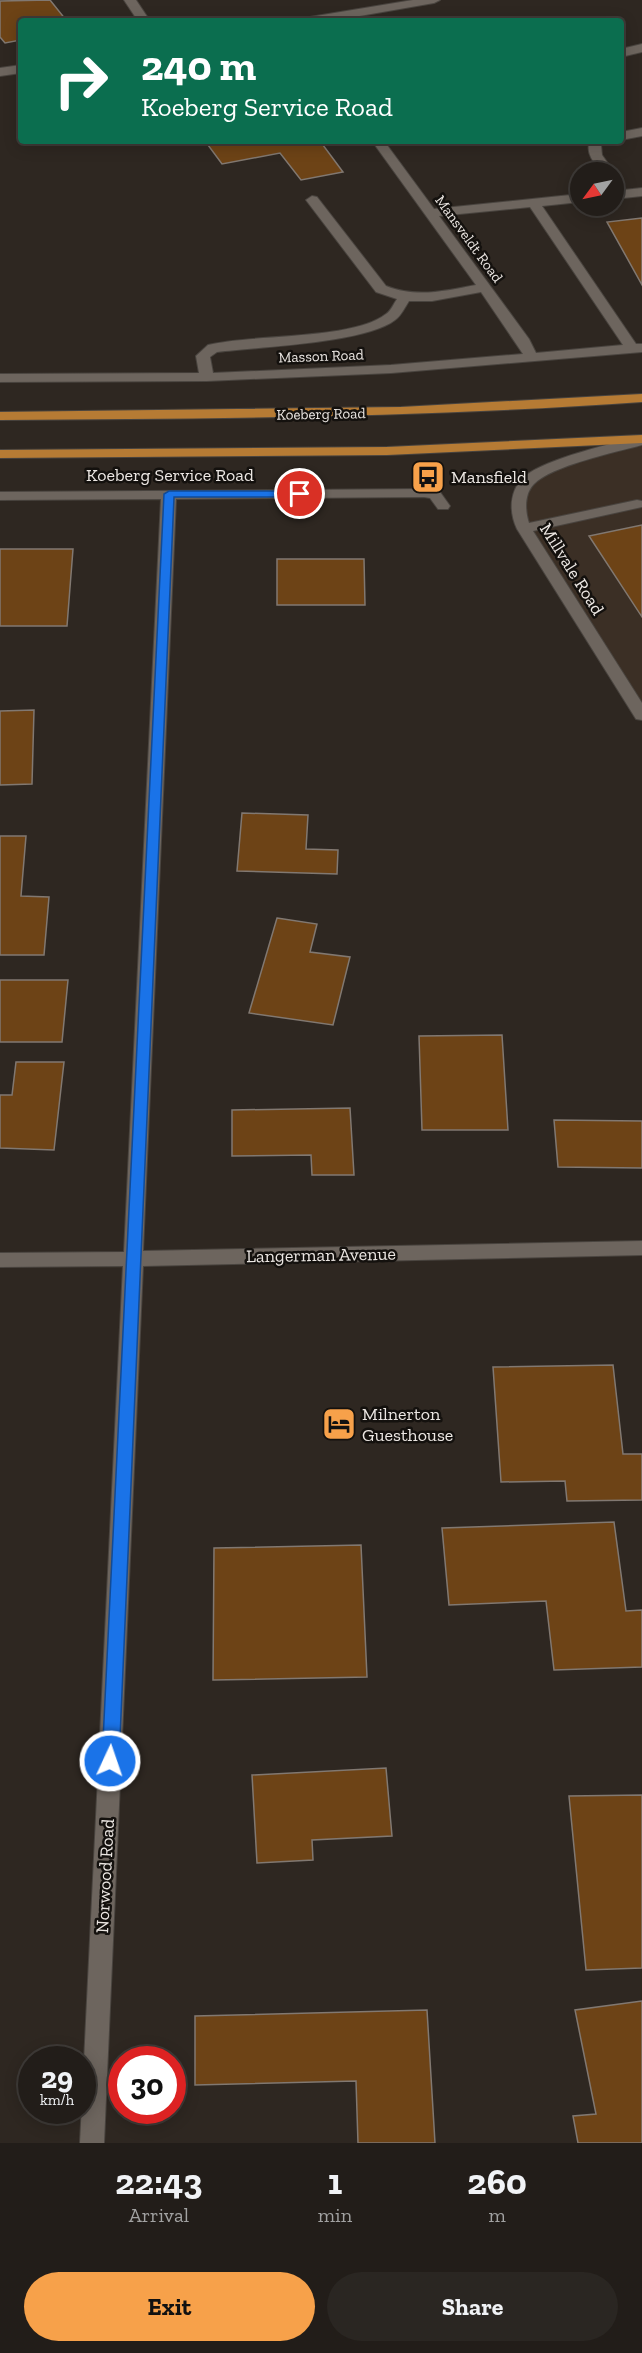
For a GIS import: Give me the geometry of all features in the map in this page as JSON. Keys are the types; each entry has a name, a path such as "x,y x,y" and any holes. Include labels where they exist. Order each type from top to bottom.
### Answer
{"main road":[{"name":"Koeberg Road","path":"0,416 370,414 491,409 642,398"},
{"path":"0,454 387,451 642,439"}],"street":[{"path":"130,0 142,18"},
{"path":"328,18 434,0"},
{"path":"398,6 408,18"},
{"path":"624,52 642,48"},
{"path":"0,72 18,69"},
{"path":"624,135 642,132"},
{"name":"Mansveldt Road","path":"380,144 524,342 532,358"},
{"path":"594,144 595,154 601,162"},
{"path":"624,194 642,192"},
{"path":"430,213 570,199"},
{"path":"312,200 381,289 404,298 415,299 484,287"},
{"path":"534,203 637,348"},
{"path":"207,377 203,356 213,348 357,329 391,316 404,298"},
{"name":"Masson Road","path":"0,378 207,377 392,369 637,348"},
{"name":"Millvale Road","path":"642,439 546,471 529,479 521,492 518,504 522,525 642,715"},
{"name":"Koeberg Service Road","path":"0,496 424,493 435,495 443,506"},
{"name":"Norwood Road","path":"92,2143 169,494"},
{"path":"522,525 637,504"},
{"name":"Langerman Avenue","path":"0,1260 642,1248"}],"shaded area":[{"path":"642,440 642,715 524,529 521,492 529,479"}],"building":[{"path":"50,0 64,18 18,18 18,41 5,43 0,37 0,1"},
{"path":"207,144 322,144 343,172 301,180 280,153 222,164"},
{"path":"642,218 642,285 607,222"},
{"path":"642,525 642,617 589,536"},
{"path":"0,549 73,549 67,626 0,626"},
{"path":"277,559 364,559 365,605 277,605"},
{"path":"34,710 32,784 0,785 0,711"},
{"path":"242,813 308,815 306,849 338,850 337,874 237,871"},
{"path":"0,836 26,836 21,896 49,897 44,955 0,955"},
{"path":"277,918 317,924 310,952 350,957 333,1025 249,1013"},
{"path":"0,980 68,980 62,1042 0,1042"},
{"path":"502,1035 508,1130 422,1130 419,1036"},
{"path":"16,1062 64,1062 54,1150 0,1148 0,1095 12,1095"},
{"path":"350,1108 354,1175 312,1175 311,1155 232,1156 232,1110"},
{"path":"554,1120 642,1121 642,1168 558,1167"},
{"path":"613,1365 623,1454 642,1454 642,1500 567,1501 565,1481 501,1482 493,1367"},
{"path":"614,1522 626,1611 642,1610 642,1667 554,1670 546,1601 449,1605 442,1528"},
{"path":"361,1545 367,1677 213,1680 214,1548"},
{"path":"386,1768 392,1836 312,1840 313,1860 257,1863 252,1775"},
{"path":"642,1795 642,1968 586,1970 569,1796"},
{"path":"642,2001 642,2143 578,2143 573,2116 596,2114 575,2010"},
{"path":"427,2010 435,2143 358,2143 356,2081 195,2085 195,2016"}],"place":[{"name":"Mansfield","path":"428,477"},
{"name":"Milnerton Guesthouse","path":"339,1424"}],"route":[{"path":"110,1761 169,494 300,494"}]}
